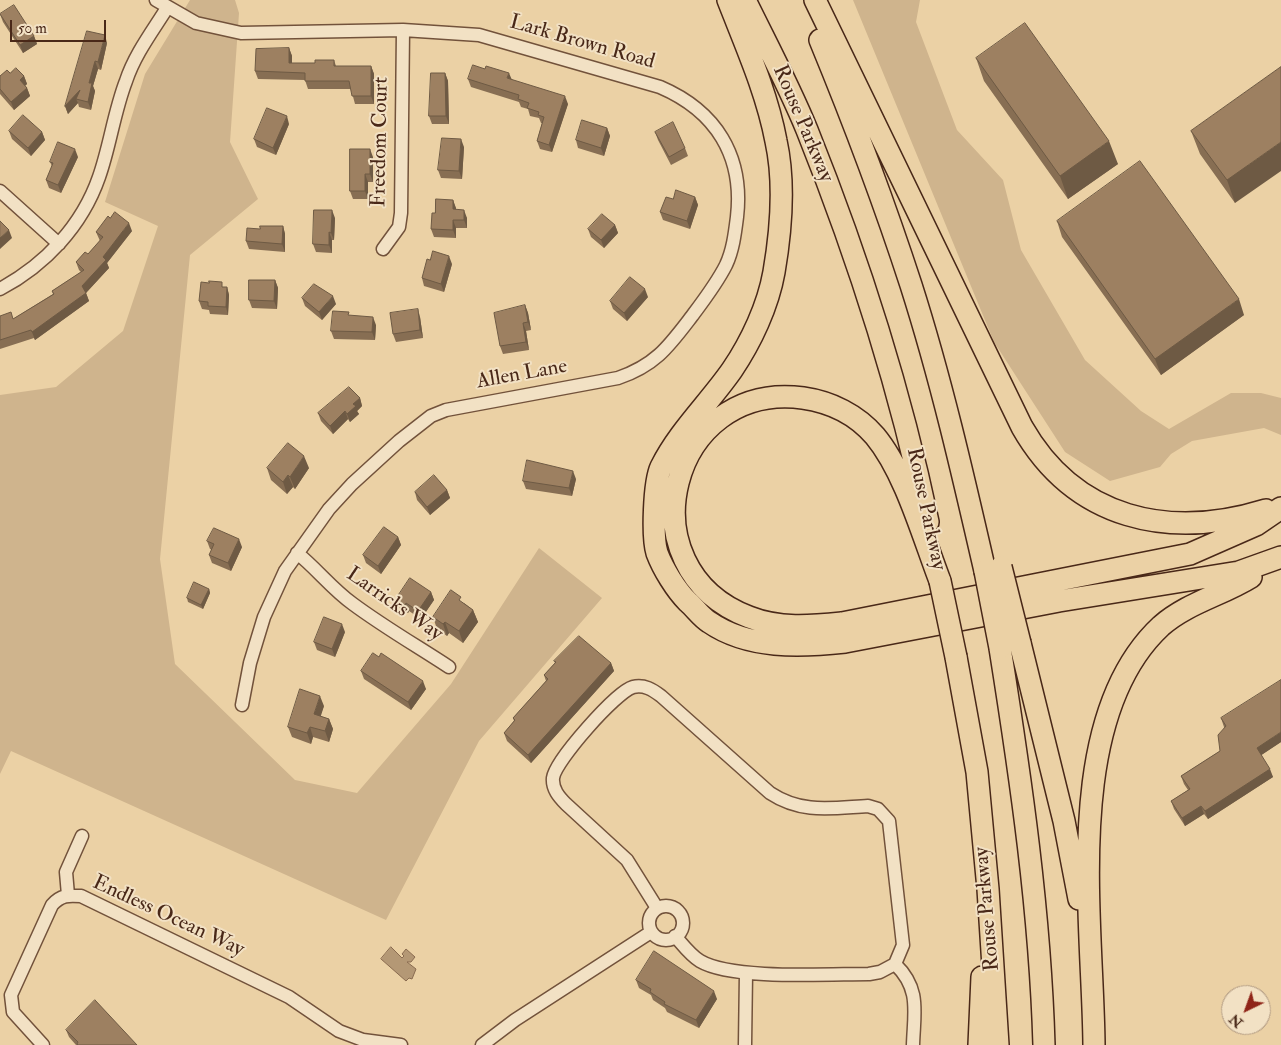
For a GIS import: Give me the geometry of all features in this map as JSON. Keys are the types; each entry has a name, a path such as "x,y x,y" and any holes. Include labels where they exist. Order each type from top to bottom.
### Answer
{"main road":[{"path":"728,0 766,102 776,141 781,176 779,232 774,274 760,317 748,344 732,370 681,434 660,469 654,510 657,552 681,594 708,622 735,635 772,644 818,645 845,642 1069,600 1240,572 1281,558"},
{"name":"Rouse Parkway","path":"745,0 806,129 870,305 914,452 956,657 977,772 988,889 998,1045"},
{"name":"Rouse Parkway","path":"803,0 880,192 911,286 993,569 1010,645 1042,981 1044,1045"},
{"path":"815,0 1022,427 1034,448 1047,464 1087,498 1112,511 1147,520 1193,524 1218,522 1281,507"},
{"path":"940,581 889,456 863,424 834,406 791,397 754,402 736,409 719,421 694,445 684,461 673,504 674,525 680,548 688,565 709,593 727,606 748,617 785,626 842,623 1190,554 1256,525 1281,507"},
{"path":"1094,1045 1090,874 1092,804 1102,736 1118,685 1140,649 1162,626 1184,609 1244,581 1281,558"},
{"path":"1010,645 1064,822 1078,886 1092,993"},
{"path":"979,1045 988,889"}],"street":[{"name":"Lark Brown Road","path":"162,4 196,24 241,32 403,30 480,35 561,57 674,93"},
{"path":"0,289 41,262 59,244 71,229 94,191 130,68 162,4"},
{"name":"Freedom Court","path":"384,250 399,227 401,213 403,30"},
{"name":"Allen Lane","path":"242,705 250,663 264,617 272,597 297,553 329,509 352,484 399,441 431,416 464,405 618,378 636,372 666,350 704,300 726,264 733,245 738,206 738,186 735,167 718,131 698,109 674,93"},
{"path":"0,191 59,244"},
{"name":"Larricks Way","path":"297,553 314,566 332,588 354,605 449,667"},
{"path":"658,908 626,860 566,804 558,795 553,780 560,762 618,696 633,687 642,686 652,689 780,800 802,808 868,806 884,815 892,832 903,936 903,946 895,964 880,972 869,974 746,973 715,968 700,961 675,936"},
{"path":"68,895 66,872 82,836"},
{"name":"Endless Ocean Way","path":"43,1045 13,1012 11,995 52,905 58,898 68,895 81,896 290,997 339,1031 363,1040 401,1045"},
{"path":"663,906 672,907 680,914 683,927 675,936 664,940 657,938 651,932 649,918 658,908 663,906"},
{"path":"482,1045 515,1020 651,932"},
{"path":"895,964 911,983 914,996 913,1045"},
{"path":"745,1045 746,973"}],"shaded area":[{"path":"190,0 235,0 239,13 230,142 258,199 190,255 160,559 175,664 295,780 357,793 451,684 539,548 602,598 479,741 386,920 11,751 0,774 0,395 56,387 123,331 158,226 105,202 145,74"},
{"path":"853,0 920,0 916,22 957,130 1003,180 1021,250 1085,360 1141,411 1169,429 1231,393 1261,393 1281,398 1281,435 1264,428 1192,441 1171,454 1160,467 1110,481 1065,452 994,342"},
{"path":"391,947 402,958 404,956 402,954 406,949 415,957 411,962 407,962 416,969 412,979 409,978 406,981 381,959"}],"building":[{"path":"14,5 34,36 20,45 0,14"},
{"path":"1025,23 1109,141 1060,176 976,58"},
{"path":"87,31 105,35 98,62 95,61 89,83 92,83 88,102 76,99 80,90 65,106"},
{"path":"289,48 289,63 315,63 315,60 334,60 334,66 371,66 371,96 352,96 349,81 305,81 305,73 255,71 256,49"},
{"path":"473,65 485,69 486,66 509,73 507,78 565,96 549,145 537,141 544,117 538,115 539,112 527,108 529,103 518,99 519,95 468,79"},
{"path":"1281,67 1281,142 1227,180 1191,131"},
{"path":"16,68 24,76 20,80 27,88 11,102 0,89 0,76 7,70 10,73"},
{"path":"431,73 445,73 446,116 429,116"},
{"path":"267,108 287,116 273,148 254,139"},
{"path":"23,115 42,132 28,148 9,131"},
{"path":"582,120 607,128 601,148 576,140"},
{"path":"673,122 685,148 669,157 655,132"},
{"path":"442,138 461,139 459,171 438,170"},
{"path":"58,142 75,149 58,185 46,180 53,163 50,162"},
{"path":"350,149 370,149 370,174 365,174 365,191 350,191"},
{"path":"1140,161 1239,299 1155,359 1057,221"},
{"path":"676,190 695,197 687,221 660,212 666,197 673,199"},
{"path":"436,199 453,200 453,209 464,210 464,220 453,220 453,230 431,229 432,213 435,213"},
{"path":"314,210 332,210 329,245 313,244"},
{"path":"115,212 129,223 103,257 106,260 82,286 86,293 32,332 31,330 0,340 0,316 11,312 13,319 54,294 52,291 84,270 76,262 85,252 88,254 103,237 96,232 108,216 110,218"},
{"path":"602,214 615,225 601,240 588,229"},
{"path":"0,221 9,230 0,238"},
{"path":"260,226 283,226 282,244 246,241 247,228 260,229"},
{"path":"433,251 449,256 441,284 422,278 427,259 430,260"},
{"path":"630,277 645,289 624,313 610,301"},
{"path":"249,280 275,280 274,301 249,300"},
{"path":"209,281 222,282 222,287 227,287 226,307 208,306 208,302 199,301 201,282 209,283"},
{"path":"314,284 333,296 319,312 302,298"},
{"path":"525,305 528,322 523,323 526,342 500,346 494,313"},
{"path":"418,309 420,330 393,334 390,313"},
{"path":"333,311 349,312 348,315 373,317 372,332 331,331"},
{"path":"349,387 360,398 353,404 356,406 347,414 345,411 330,426 318,413"},
{"path":"288,443 304,456 290,477 288,475 283,482 267,468"},
{"path":"527,460 573,471 569,488 523,481"},
{"path":"434,475 447,490 427,507 415,492"},
{"path":"384,527 398,537 378,566 363,555"},
{"path":"214,528 239,539 228,563 209,555 214,544 207,541"},
{"path":"410,578 431,592 418,611 396,599"},
{"path":"194,582 209,589 201,605 187,598"},
{"path":"451,590 461,597 459,600 473,610 459,631 433,617"},
{"path":"324,617 342,624 332,649 314,642"},
{"path":"579,636 611,663 528,755 504,733 515,720 513,718 548,679 544,675 556,662 554,661"},
{"path":"373,653 379,657 381,653 423,681 408,702 361,671"},
{"path":"1281,680 1281,732 1257,748 1270,769 1205,811 1201,806 1182,818 1171,801 1190,789 1181,776 1220,751 1218,735 1226,726 1221,718"},
{"path":"300,689 320,696 314,714 329,719 325,731 310,727 307,733 288,727"},
{"path":"654,951 714,991 696,1020 664,1004 665,1002 650,992 651,989 636,980"},
{"path":"95,1000 137,1045 77,1044 78,1042 66,1030"}]}
